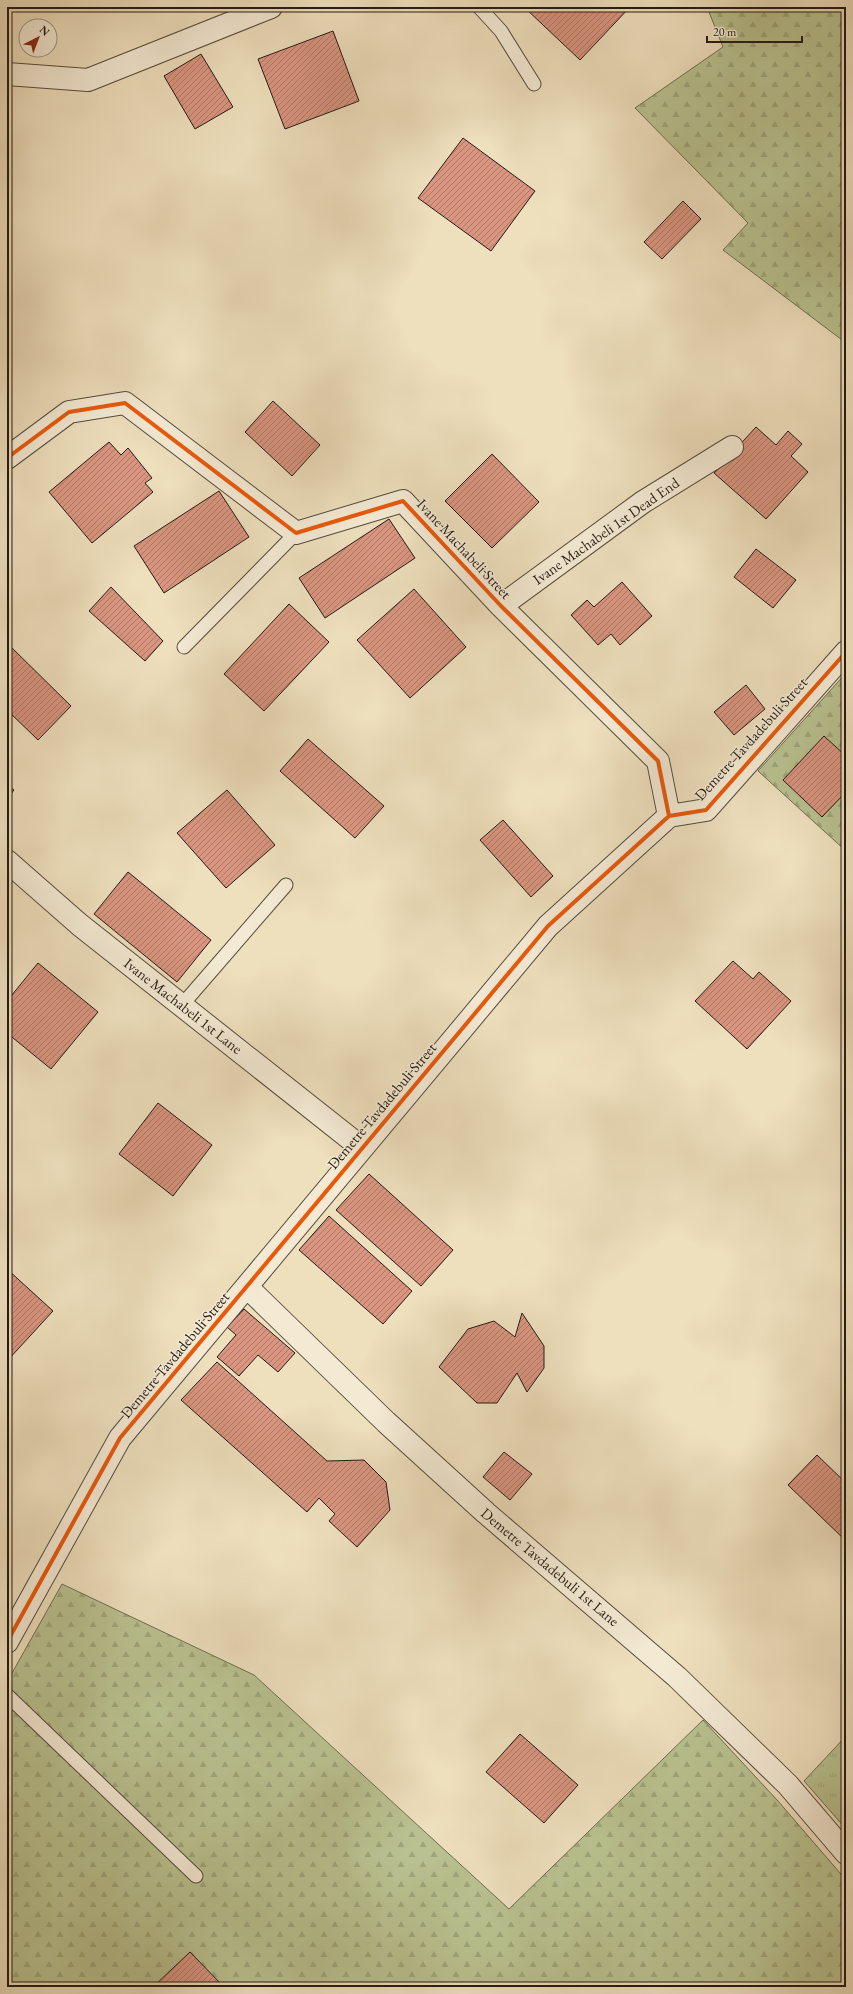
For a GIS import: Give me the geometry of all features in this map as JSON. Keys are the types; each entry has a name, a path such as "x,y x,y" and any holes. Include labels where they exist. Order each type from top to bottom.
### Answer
{"street":[{"path":"7,74 88,80 271,7"},
{"path":"7,458 69,412 125,403 296,533"},
{"name":"Ivane Machabeli 1st Dead End","path":"501,606 643,502 732,447"},
{"name":"Ivane Machabeli Street","path":"296,533 403,502 501,606 658,761 669,816"},
{"name":"Demetre Tavdadebuli Street","path":"7,1642 120,1438 548,926 669,816 706,810 846,652"},
{"name":"Ivane Machabeli 1st Lane","path":"7,861 80,925 362,1148"},
{"name":"Demetre Tavdadebuli 1st Lane","path":"247,1287 386,1422 486,1514 677,1677 788,1785 846,1854"}],"lane":[{"path":"479,7 500,31 534,84"},
{"path":"184,647 296,533"},
{"path":"182,1006 286,885"},
{"path":"7,1695 196,1876"}],"green space":[{"path":"707,7 846,7 846,343 723,250 748,223 635,108 723,47"},
{"path":"846,673 846,851 758,771"},
{"path":"62,1584 254,1675 509,1909 703,1720 778,1801 846,1880 846,1987 7,1987 7,1682"},
{"path":"846,1736 846,1829 804,1781"}],"building":[{"path":"524,7 630,7 580,60"},
{"path":"333,31 359,101 285,129 258,59"},
{"path":"201,54 233,107 195,129 164,76"},
{"path":"463,138 535,191 491,251 418,198"},
{"path":"683,201 701,219 662,259 644,242"},
{"path":"273,401 320,445 292,476 245,432"},
{"path":"756,427 776,445 788,431 802,444 791,456 808,472 766,519 714,473"},
{"path":"109,442 121,455 128,448 152,478 145,483 153,492 92,543 49,492"},
{"path":"492,454 539,502 492,548 445,501"},
{"path":"219,491 249,537 164,593 134,546"},
{"path":"389,519 415,558 325,618 299,578"},
{"path":"756,549 796,580 773,608 734,577"},
{"path":"622,582 652,616 620,645 611,634 598,645 571,615 587,600 594,607"},
{"path":"111,587 163,641 145,661 89,611"},
{"path":"414,589 466,647 410,698 357,640"},
{"path":"289,604 329,642 264,711 224,674"},
{"path":"7,643 71,706 38,740 7,710"},
{"path":"746,685 765,709 734,735 714,712"},
{"path":"824,736 846,756 846,792 822,817 783,780"},
{"path":"308,739 384,806 355,838 280,771"},
{"path":"7,785 14,790 7,799"},
{"path":"227,790 275,845 226,888 177,833"},
{"path":"503,820 553,876 531,897 480,840"},
{"path":"128,872 211,940 177,982 94,914"},
{"path":"733,961 753,979 759,972 791,1001 747,1049 695,1001"},
{"path":"38,963 98,1012 51,1069 7,1033 7,1001"},
{"path":"158,1103 212,1145 173,1196 119,1154"},
{"path":"369,1174 453,1250 421,1286 336,1210"},
{"path":"329,1216 412,1291 383,1324 299,1250"},
{"path":"7,1269 53,1311 7,1361"},
{"path":"244,1309 295,1353 278,1372 258,1355 239,1376 217,1357 236,1335 227,1327"},
{"path":"522,1313 544,1346 544,1368 527,1392 517,1373 497,1403 477,1403 439,1367 468,1329 494,1321 515,1337"},
{"path":"217,1362 327,1461 364,1460 386,1482 390,1510 357,1547 329,1521 335,1514 319,1498 307,1512 181,1400"},
{"path":"504,1452 532,1474 510,1500 483,1477"},
{"path":"817,1455 846,1483 846,1541 788,1485"},
{"path":"520,1734 578,1785 544,1823 486,1772"},
{"path":"190,1952 224,1987 153,1987"}],"cycle path":[{"path":"7,458 69,412 125,403 296,533 403,501 501,606 658,761 669,816"},
{"path":"7,1642 120,1438 548,926 669,816 706,810 846,652"}]}
